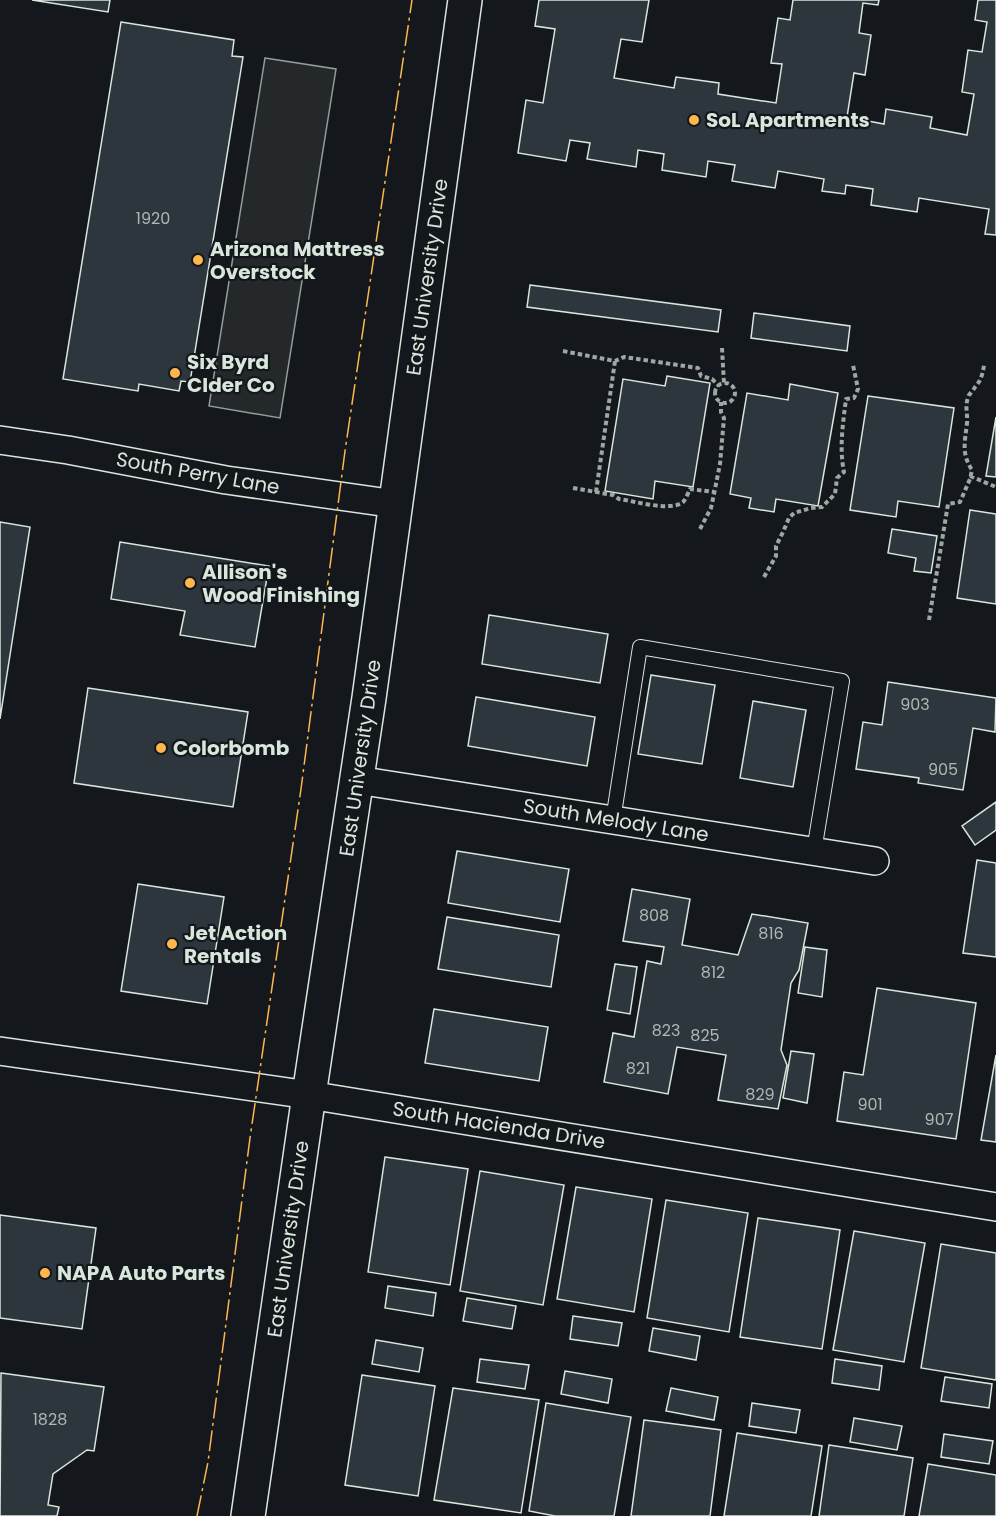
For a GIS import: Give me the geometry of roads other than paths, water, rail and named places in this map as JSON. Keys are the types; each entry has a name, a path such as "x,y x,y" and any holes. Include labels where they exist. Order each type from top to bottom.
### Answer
{"main road":[{"name":"East University Drive","path":"252,1515 309,1095 357,780 465,0"}],"street":[{"name":"South Perry Lane","path":"0,440 68,450 226,480 396,504"},
{"name":"South Melody Lane","path":"357,780 876,861"},
{"name":"South Hacienda Drive","path":"0,1051 309,1095 996,1207"}],"lane":[{"path":"613,820 640,646 842,681 814,851"}],"place":[{"name":"SoL Apartments","path":"694,120"},
{"name":"Arizona Mattress Overstock","path":"198,260"},
{"name":"Six Byrd CIder Co","path":"175,373"},
{"name":"Allison's Wood Finishing","path":"190,583"},
{"name":"Colorbomb","path":"161,748"},
{"name":"Jet Action Rentals","path":"172,944"},
{"name":"NAPA Auto Parts","path":"45,1273"}]}
